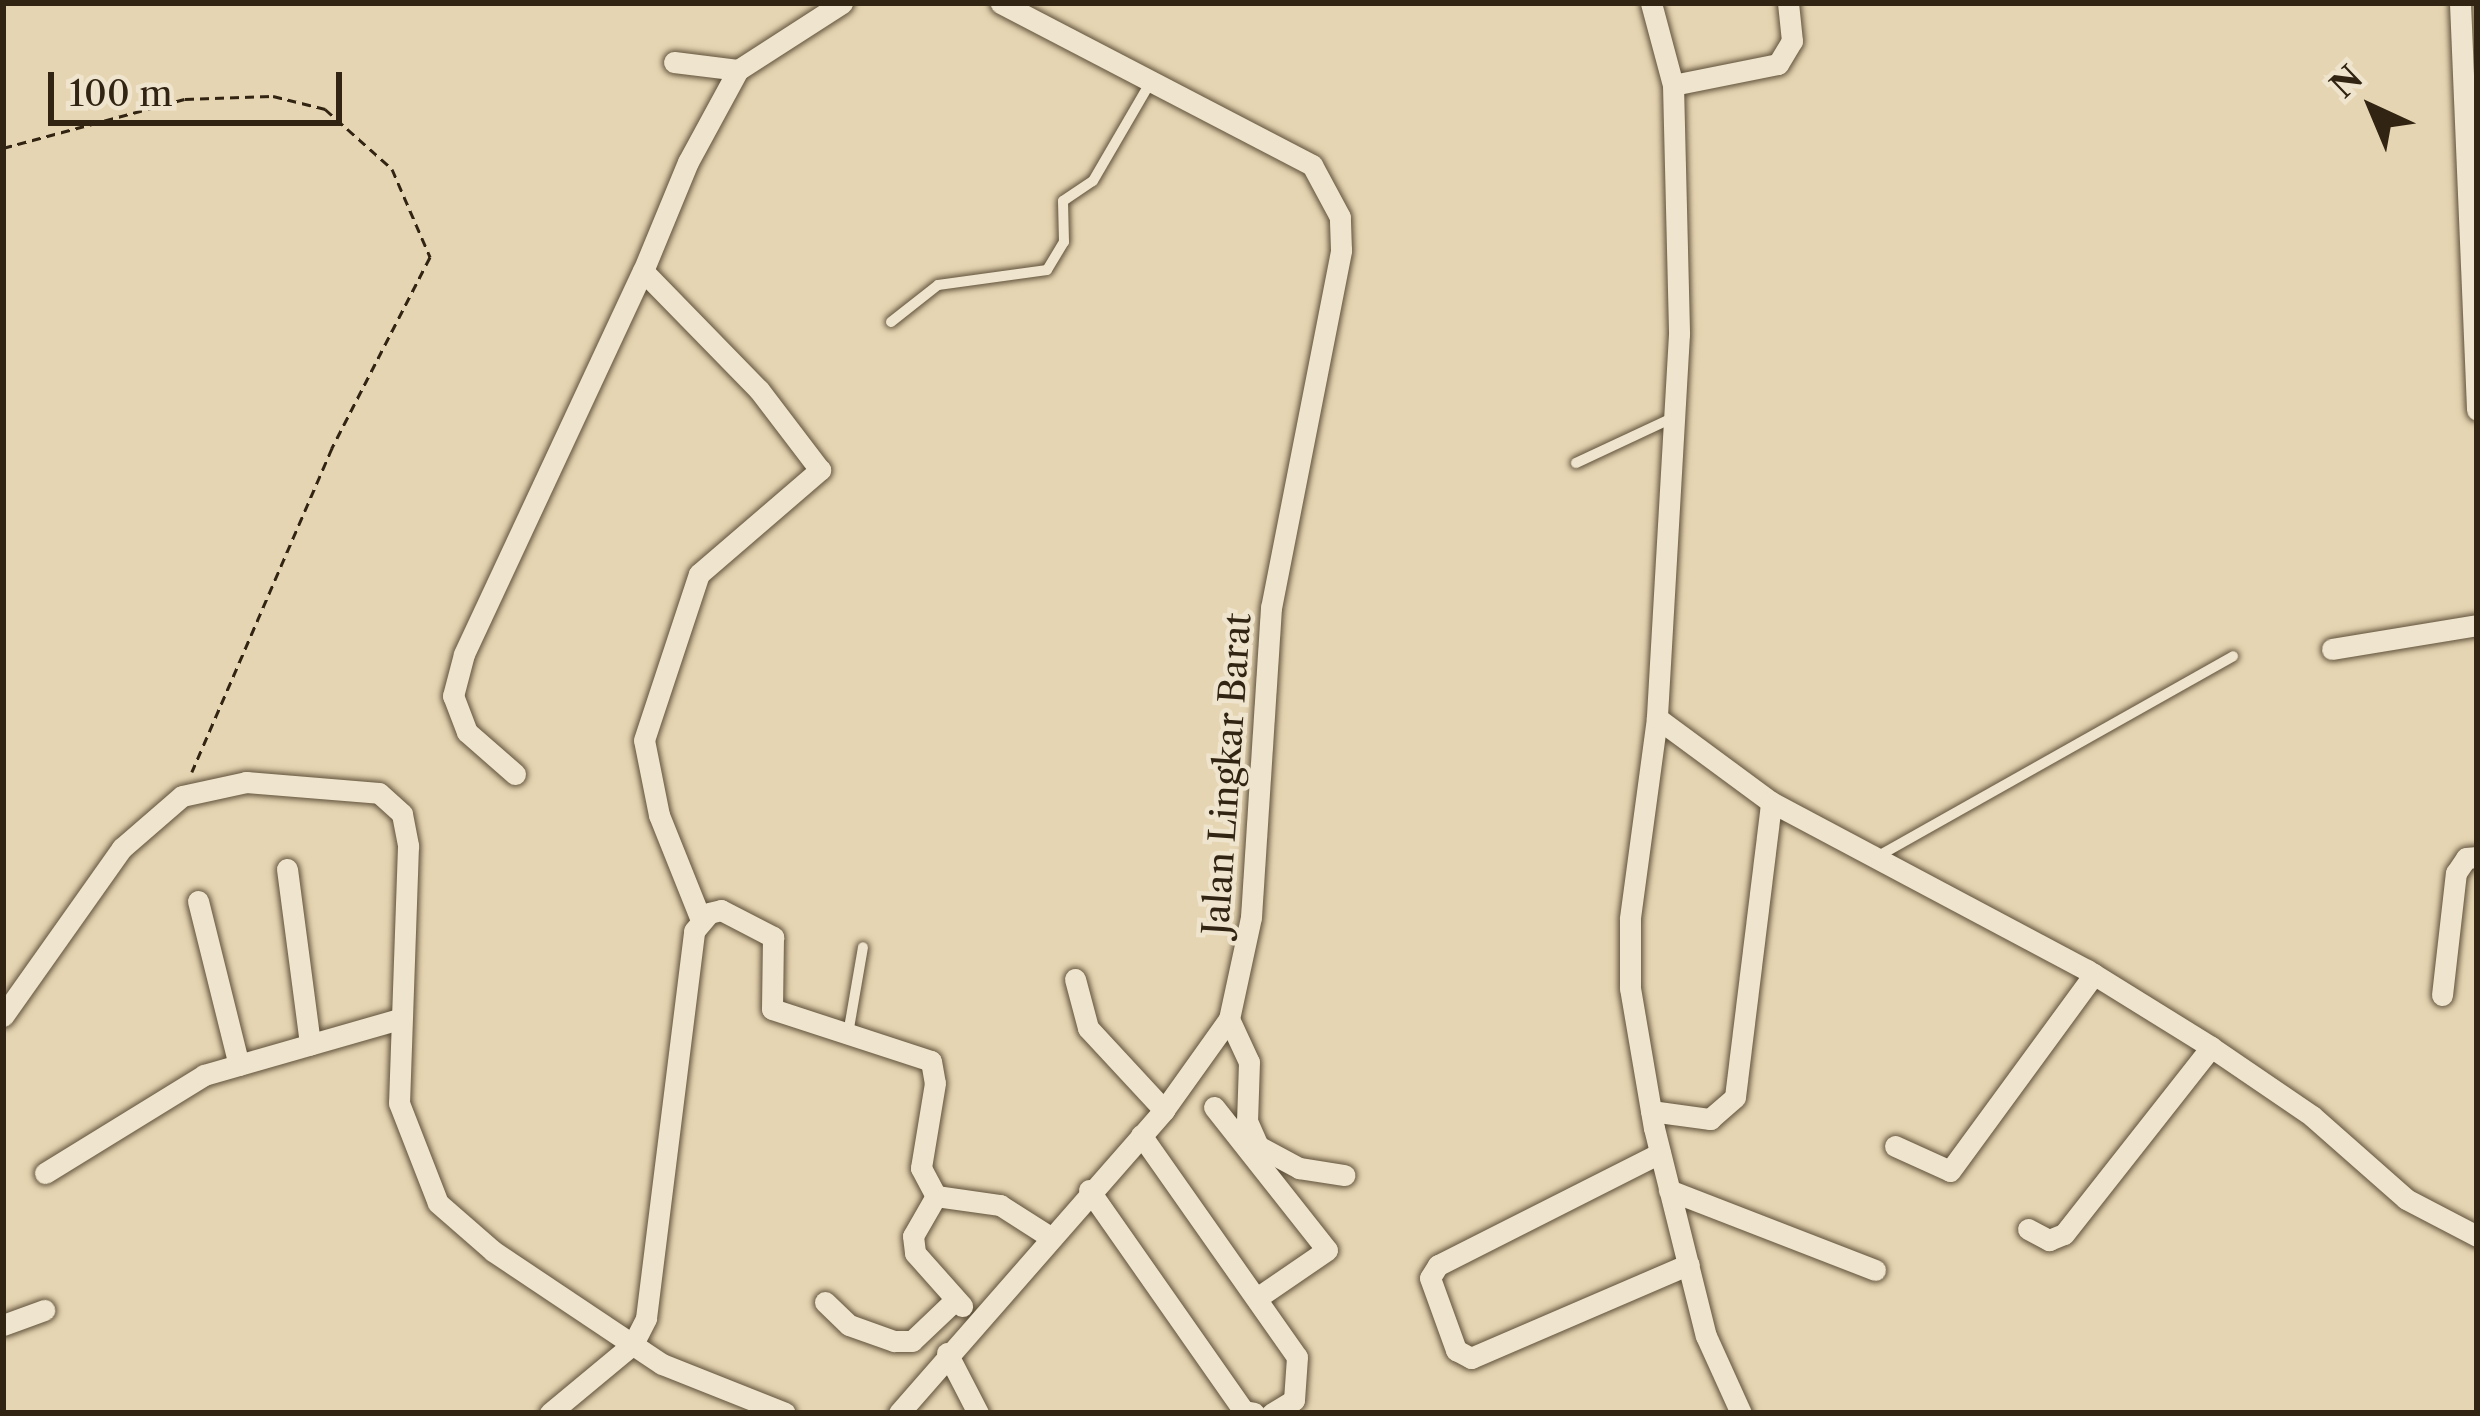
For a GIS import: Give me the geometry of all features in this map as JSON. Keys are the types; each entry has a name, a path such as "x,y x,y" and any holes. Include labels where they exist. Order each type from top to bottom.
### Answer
{"street":[{"path":"515,774 467,732 453,696 464,654 644,271 688,162 738,70 842,3"},
{"name":"Jalan Lingkar Barat","path":"899,1413 1047,1235 1164,1110 1229,1019 1251,916 1271,608 1342,232 1312,165 1001,3"},
{"path":"1652,3 1673,85 1679,334 1657,718 1630,919 1630,988 1660,1153 1706,1336 1741,1413"},
{"path":"1673,85 1778,64 1792,41 1788,3"},
{"path":"2460,3 2477,410"},
{"path":"674,62 738,70"},
{"path":"550,1413 633,1343 655,1278 665,1125 701,920 658,815 644,740 699,574 820,470 759,390 644,271"},
{"path":"2332,650 2477,625"},
{"path":"1657,718 1771,802 2094,974 2211,1047 2312,1116 2406,1199 2477,1236"},
{"path":"3,1016 122,848 182,796 246,782 351,787 392,802 408,846 399,1103 421,1171 447,1216 694,1379 785,1413"},
{"path":"1651,1111 1710,1119 1735,1097 1771,802"},
{"path":"2442,994 2456,873 2466,857 2477,857"},
{"path":"287,869 310,1044"},
{"path":"198,902 238,1065"},
{"path":"701,920 721,910 765,928 778,946 767,1003 848,1037 925,1055 935,1068 921,1168 936,1196"},
{"path":"1895,1146 1950,1171 2094,974"},
{"path":"1076,979 1088,1028 1164,1110"},
{"path":"44,1173 203,1075 399,1018"},
{"path":"1229,1019 1249,1063 1247,1121"},
{"path":"2028,1228 2049,1240 2064,1234 2211,1047"},
{"path":"1179,1090 1247,1121 1269,1154 1344,1175"},
{"path":"1214,1107 1327,1250 1256,1298"},
{"path":"1141,1135 1297,1358 1294,1400 1272,1413"},
{"path":"1660,1153 1438,1264 1430,1278 1456,1350 1471,1358 1688,1264"},
{"path":"1089,1190 1244,1412 1254,1413"},
{"path":"1670,1190 1875,1270"},
{"path":"936,1196 1000,1205 1047,1235"},
{"path":"936,1196 913,1236 915,1253 975,1319"},
{"path":"825,1302 849,1325 894,1341 912,1341 956,1300"},
{"path":"3,1325 44,1310"},
{"path":"947,1353 978,1413"}],"lane":[{"path":"891,322 938,285 1047,270 1064,242 1063,202 1093,181 1150,83"},
{"path":"1576,463 1672,418"},
{"path":"1875,858 2233,656"},
{"path":"848,1037 863,947"}],"path":[{"path":"3,148 185,99 273,96 325,109 392,169 430,256 332,448 182,796"}]}
